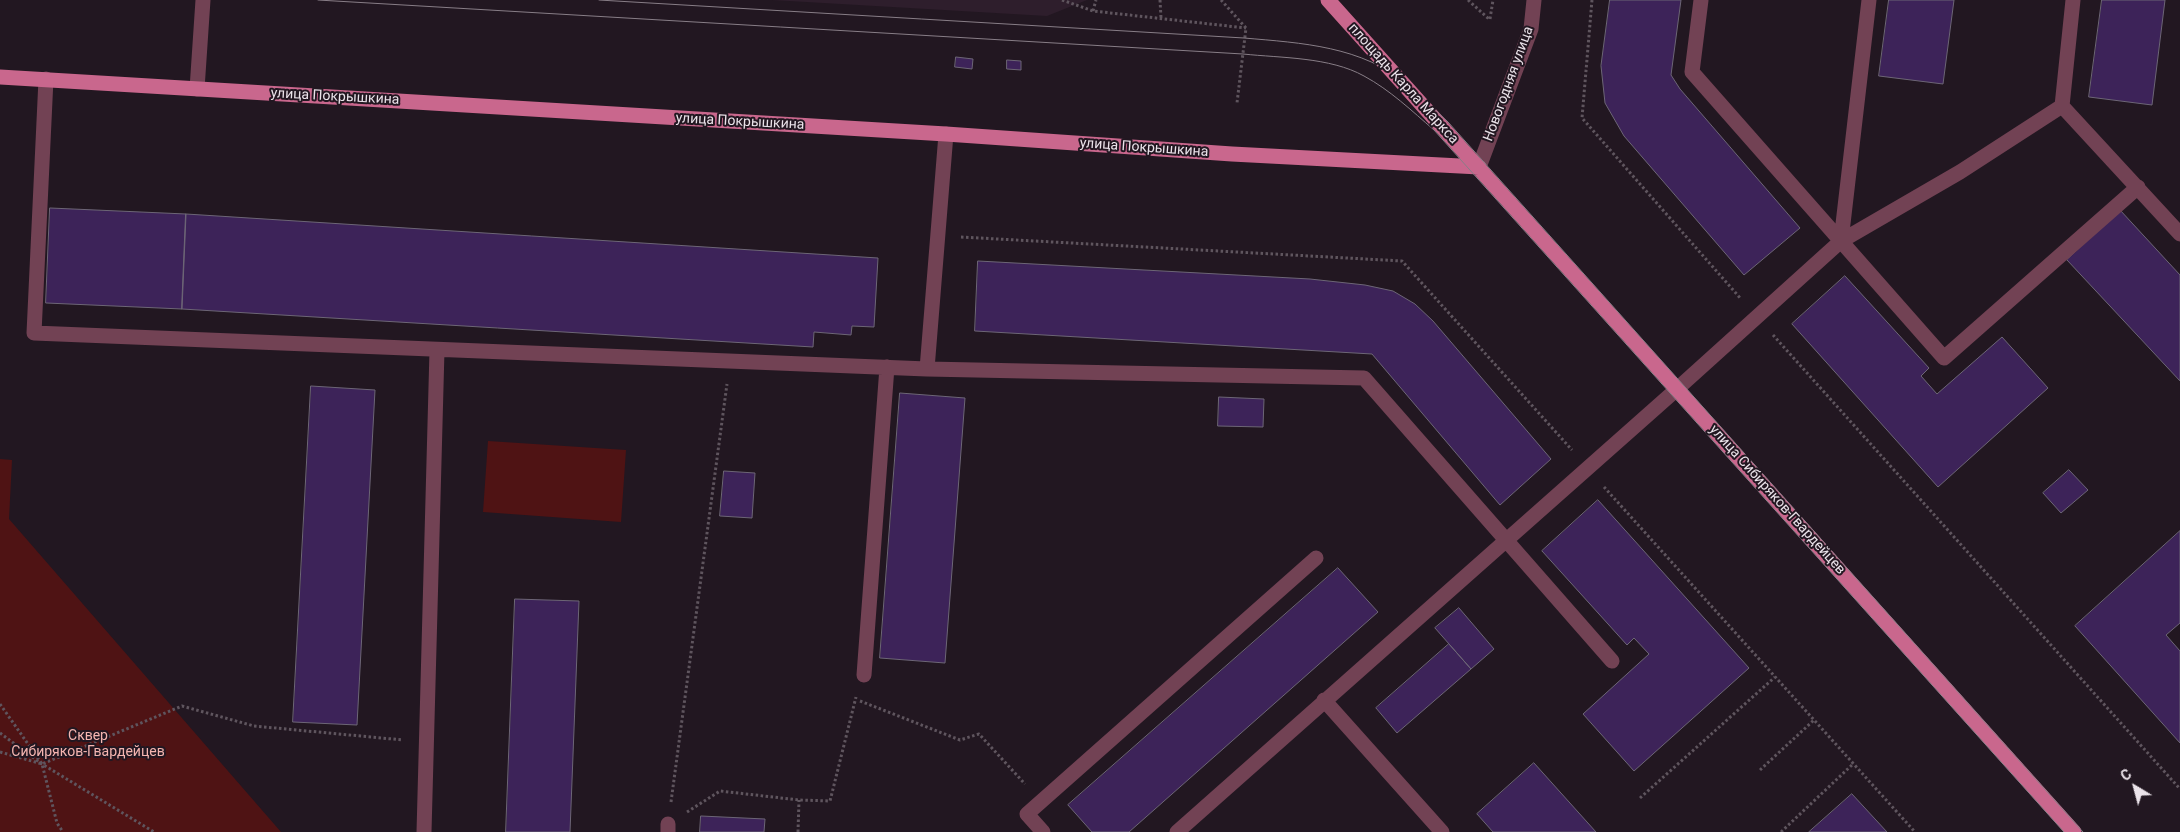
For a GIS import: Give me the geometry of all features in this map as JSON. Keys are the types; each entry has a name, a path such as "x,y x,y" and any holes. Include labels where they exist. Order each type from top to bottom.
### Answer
{"main road":[{"name":"площадь Карла Маркса","path":"1328,0 1479,167"},
{"name":"улица Покрышкина","path":"0,77 946,134 1232,154 1479,167"},
{"name":"улица Сибиряков-Гвардейцев","path":"1479,167 2074,832"}],"street":[{"path":"197,89 202,0"},
{"name":"Новогодняя улица","path":"1479,167 1531,29 1534,0"},
{"path":"1702,0 1692,72 1944,358 2138,187"},
{"path":"1841,241 1869,0"},
{"path":"2073,0 2062,106 2180,234"},
{"path":"46,79 34,333 927,369 1364,378 1612,661"},
{"path":"1177,832 1841,241 1960,172 2062,106"},
{"path":"927,369 946,134"},
{"path":"424,832 437,350"},
{"path":"864,675 887,367"},
{"path":"1043,832 1027,814 1316,558"},
{"path":"1324,700 1442,832"}],"path":[{"path":"1062,0 1093,11 1246,28"},
{"path":"1093,11 1096,0"},
{"path":"1160,0 1161,18"},
{"path":"1221,0 1246,28 1237,103"},
{"path":"1468,0 1490,20 1493,0"},
{"path":"1592,0 1582,118 1756,317 2180,789"},
{"path":"938,236 1402,261 1915,832"},
{"path":"668,828 730,361"},
{"path":"668,828 720,791 799,800 830,801 864,675"},
{"path":"1640,798 1774,676"},
{"path":"856,699 960,740 979,734 1041,802"},
{"path":"0,704 42,764 57,823 63,832"},
{"path":"0,752 42,764 182,706 254,726 426,742"},
{"path":"1760,770 1814,720"},
{"path":"0,733 42,764 154,832"},
{"path":"1781,832 1853,764"},
{"path":"798,832 799,800"}],"shaded area":[{"path":"772,0 1087,0 1047,16"}],"green space":[{"path":"488,441 626,450 621,522 483,512"},
{"name":"Сквер Сибиряков-Гвардейцев","path":"0,459 12,460 9,519 281,832 0,832"}],"building":[{"path":"1610,0 1681,0 1671,75 1680,89 1800,228 1744,275 1624,136 1605,103 1601,66"},
{"path":"1889,0 1954,0 1943,84 1879,76"},
{"path":"2102,0 2165,0 2152,105 2089,97"},
{"path":"956,57 973,59 972,69 955,67"},
{"path":"1007,60 1021,61 1021,70 1007,69"},
{"path":"50,208 186,214 182,309 46,303"},
{"path":"2120,210 2180,275 2180,381 2067,260"},
{"path":"186,214 878,258 874,327 852,326 851,335 814,332 813,347 182,309"},
{"path":"978,261 1310,279 1365,285 1393,291 1415,304 1433,321 1551,459 1500,505 1372,354 975,331"},
{"path":"1845,276 1929,368 1921,376 1937,394 2002,337 2048,388 1938,487 1792,324"},
{"path":"311,386 375,390 357,725 293,722"},
{"path":"900,393 965,398 945,663 880,658"},
{"path":"1219,397 1264,399 1263,427 1218,426"},
{"path":"2069,470 2088,490 2061,513 2043,493"},
{"path":"724,471 755,473 752,518 720,516"},
{"path":"1598,500 1749,668 1634,771 1583,714 1649,654 1634,638 1627,645 1542,551"},
{"path":"2180,531 2180,623 2166,635 2180,651 2180,743 2075,626"},
{"path":"1338,568 1378,612 1129,832 1092,832 1068,805"},
{"path":"515,599 579,601 570,832 506,832"},
{"path":"1459,608 1494,649 1471,669 1435,628"},
{"path":"1449,644 1471,669 1397,733 1376,708"},
{"path":"1534,763 1596,832 1493,832 1477,814"},
{"path":"1852,794 1887,832 1809,832"},
{"path":"701,816 765,819 764,832 700,832"}],"tram line":[{"path":"318,0 1243,54 1321,62 1336,65 1364,76 1392,94 1434,130 2064,832"},
{"path":"599,0 1266,40 1309,45 1351,54 1390,72 1413,89 1448,122 2083,832"}]}
